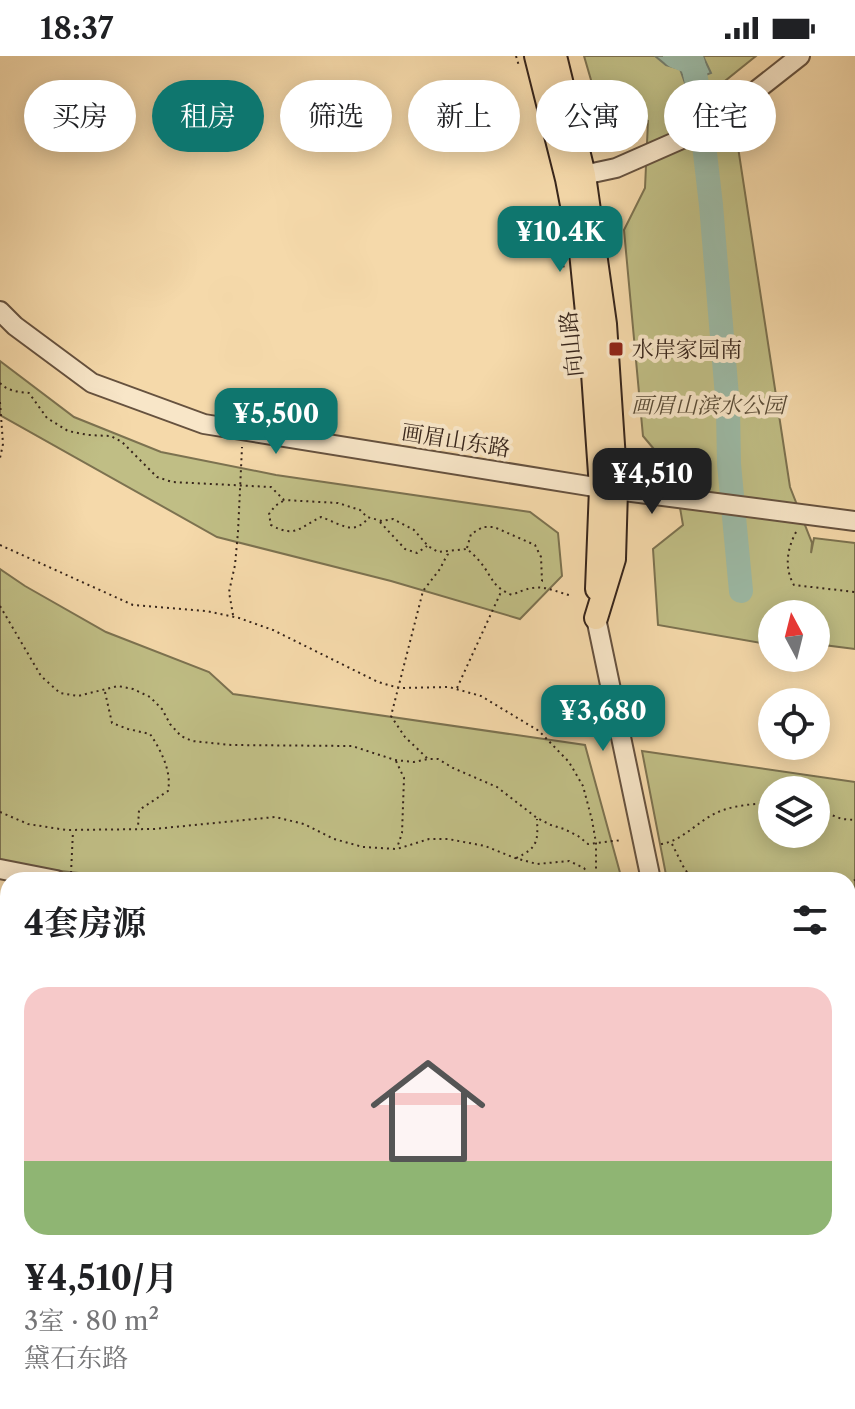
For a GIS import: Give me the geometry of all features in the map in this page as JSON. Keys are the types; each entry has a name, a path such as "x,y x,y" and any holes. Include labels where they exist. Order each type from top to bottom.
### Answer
{"main road":[{"name":"向山路","path":"555,56 605,324 614,559 596,618"},
{"name":"向山路","path":"528,64 576,177"}],"street":[{"path":"576,177 616,168 682,139 739,104 800,56"},
{"name":"画眉山东路","path":"0,311 15,326 92,383 204,424 609,489 855,521"},
{"name":"向山路","path":"596,618 649,872"}],"path":[{"path":"516,56 528,64"},
{"path":"556,221 565,275"},
{"path":"0,383 15,391 29,393 47,418 68,431 111,436 122,442 157,477 172,482 271,487 284,500"},
{"path":"0,402 3,444 0,458"},
{"path":"233,616 229,592 235,565 243,430"},
{"path":"371,518 355,528 321,517 297,530 285,532 271,525 269,514 284,500 338,503 360,510 367,517 393,519 414,530 438,552 467,549"},
{"path":"378,520 405,549 417,553 428,546"},
{"path":"483,527 494,527 535,545 541,557 542,581 538,586 512,595 501,591 467,549 471,534 483,527"},
{"path":"796,532 788,557 788,575 794,585 855,592"},
{"path":"0,545 133,605 206,611 233,616 273,630 378,682 399,688 449,687 481,696 539,731 569,762 583,786 596,843 597,872"},
{"path":"428,759 405,737 391,716 423,591 453,550"},
{"path":"538,586 572,596"},
{"path":"456,689 501,591"},
{"path":"0,606 41,676 60,693 78,696 118,686 133,689 150,697 181,736 192,741 231,745 352,746 395,760 414,762 438,759 497,787 537,818 578,836 588,844 622,840"},
{"path":"105,691 112,723 150,734 170,780 168,791 139,810 138,829"},
{"path":"395,760 404,778 402,833 397,849"},
{"path":"687,872 672,843 718,812 758,804"},
{"path":"0,812 28,824 73,830 138,829 275,817 304,824 334,839 363,847 397,849 429,839 448,839 485,846 537,864 569,861 587,872"},
{"path":"830,814 855,820"},
{"path":"515,858 529,852 538,838 537,818"},
{"path":"70,872 73,830"}],"green space":[{"name":"画眉山滨水公园","path":"584,56 756,56 726,80 664,80 664,152 739,152 790,487 812,543 811,553 814,538 855,543 855,649 830,646 830,600 758,600 758,643 658,625 653,549 683,525 674,473 643,436 624,230 645,188 648,80 591,80"},
{"path":"0,361 74,417 161,452 276,475 530,512 558,533 562,576 520,619 391,581 217,537 0,415"},
{"path":"0,569 106,632 209,672 233,694 585,745 620,872 70,872 0,860"},
{"path":"642,751 814,776 758,776 758,848 830,848 830,778 855,782 855,872 665,872"}],"shaded area":[{"path":"655,56 703,56 711,73 684,80 680,69 666,65"}],"waterway":[{"path":"675,56 693,63 697,84 711,205 741,591"}],"place":[{"name":"水岸家园南","path":"616,349"}]}
